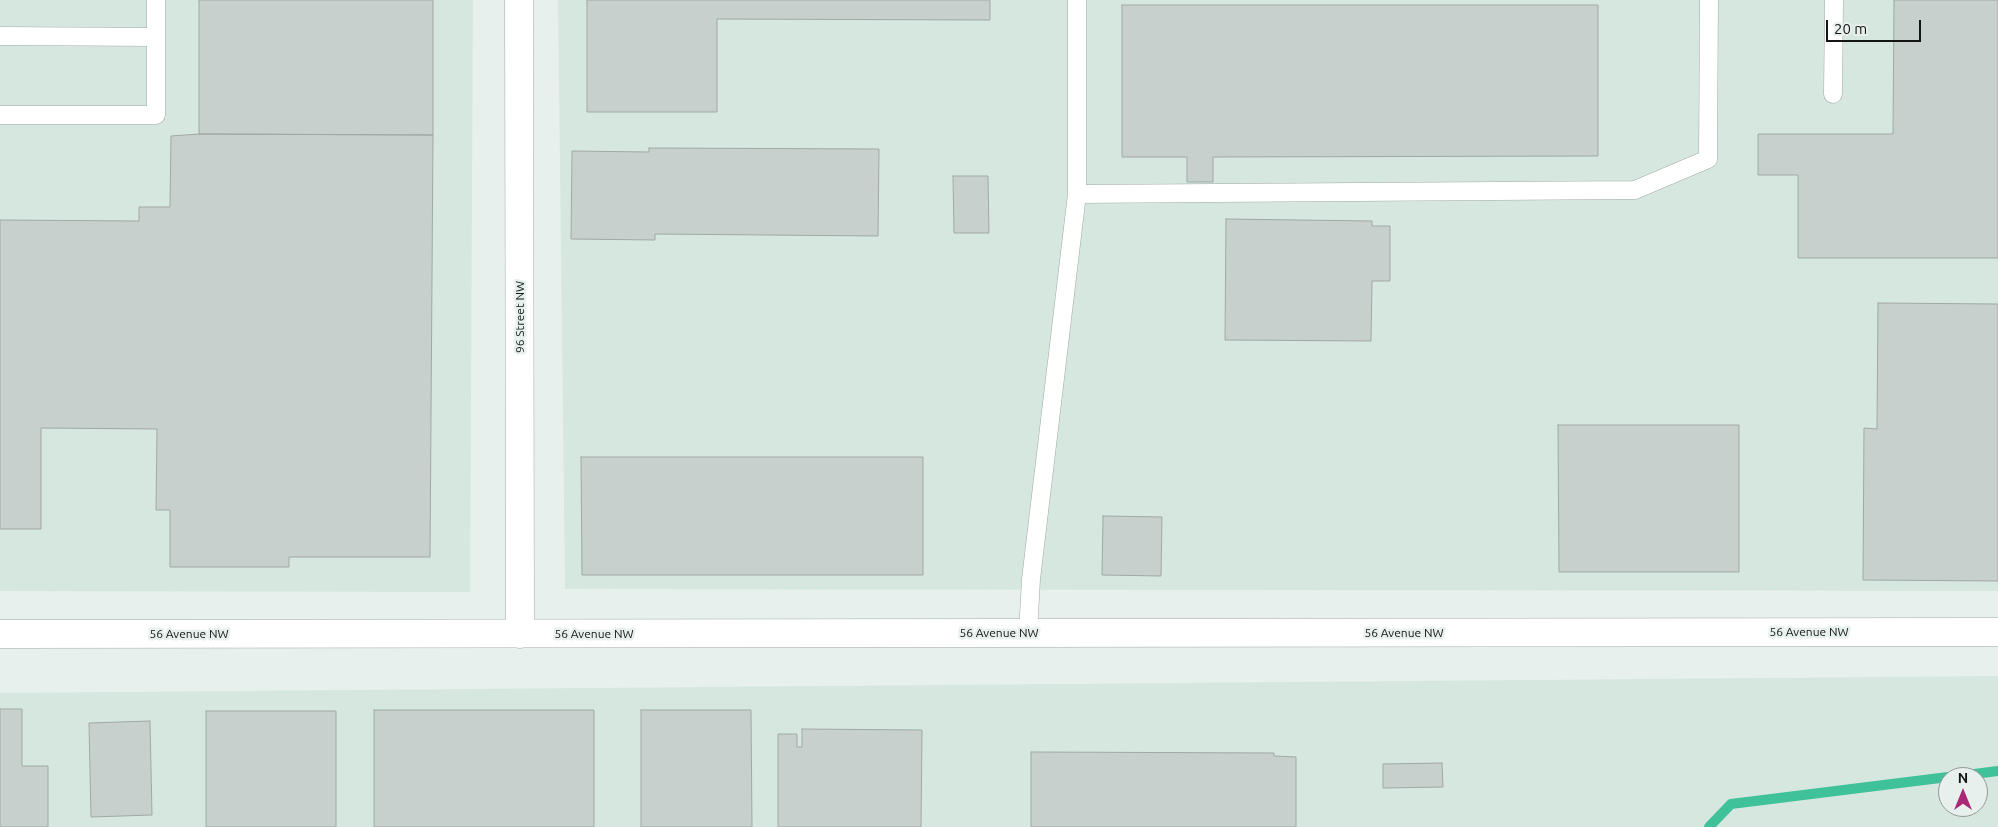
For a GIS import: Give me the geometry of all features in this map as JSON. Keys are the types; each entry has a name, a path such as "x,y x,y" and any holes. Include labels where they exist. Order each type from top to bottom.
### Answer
{"street":[{"name":"96 Street NW","path":"519,0 520,634"},
{"name":"56 Avenue NW","path":"0,634 1998,632"}],"lane":[{"path":"0,115 156,115 156,0"},
{"path":"1028,633 1031,579 1077,194 1077,0"},
{"path":"1077,194 1636,190 1708,159 1709,0"},
{"path":"1833,94 1834,0"},
{"path":"0,36 156,37"}],"shaded area":[{"path":"0,0 473,0 470,592 0,591"},
{"path":"558,0 1998,0 1998,591 565,589"},
{"path":"1998,676 1998,827 0,827 0,693"}],"building":[{"path":"199,0 433,0 433,135 199,134"},
{"path":"587,0 990,0 990,20 717,19 717,112 587,112"},
{"path":"1894,0 1998,0 1998,258 1798,258 1798,175 1758,175 1758,134 1893,134"},
{"path":"1122,5 1598,5 1598,156 1213,157 1213,182 1187,182 1187,157 1122,157"},
{"path":"199,134 433,135 430,557 289,557 289,567 170,567 170,510 156,510 157,429 41,428 41,529 0,529 0,220 139,221 139,207 170,207 171,136"},
{"path":"649,148 879,149 878,236 655,234 655,240 571,239 572,151 649,152"},
{"path":"953,176 988,176 989,233 954,233"},
{"path":"1226,219 1372,221 1372,226 1390,226 1390,281 1372,281 1371,341 1225,340"},
{"path":"1878,303 1998,304 1998,581 1863,580 1864,428 1877,429"},
{"path":"1558,425 1739,425 1739,572 1559,572"},
{"path":"581,457 923,457 923,575 582,575"},
{"path":"1103,516 1162,517 1161,576 1102,575"},
{"path":"0,709 22,709 22,766 48,766 48,827 0,827"},
{"path":"374,710 594,710 594,827 374,827"},
{"path":"641,710 751,710 752,827 641,827"},
{"path":"206,711 336,711 336,827 206,827"},
{"path":"150,721 152,815 91,817 89,723"},
{"path":"802,729 922,730 921,827 778,827 778,734 797,734 797,747 802,747"},
{"path":"1031,752 1274,753 1274,756 1296,757 1296,827 1031,827"},
{"path":"1442,763 1443,787 1383,788 1383,764"}],"waterway":[{"path":"1988,772 1998,771"},
{"path":"1709,827 1731,804 1938,778"}]}
